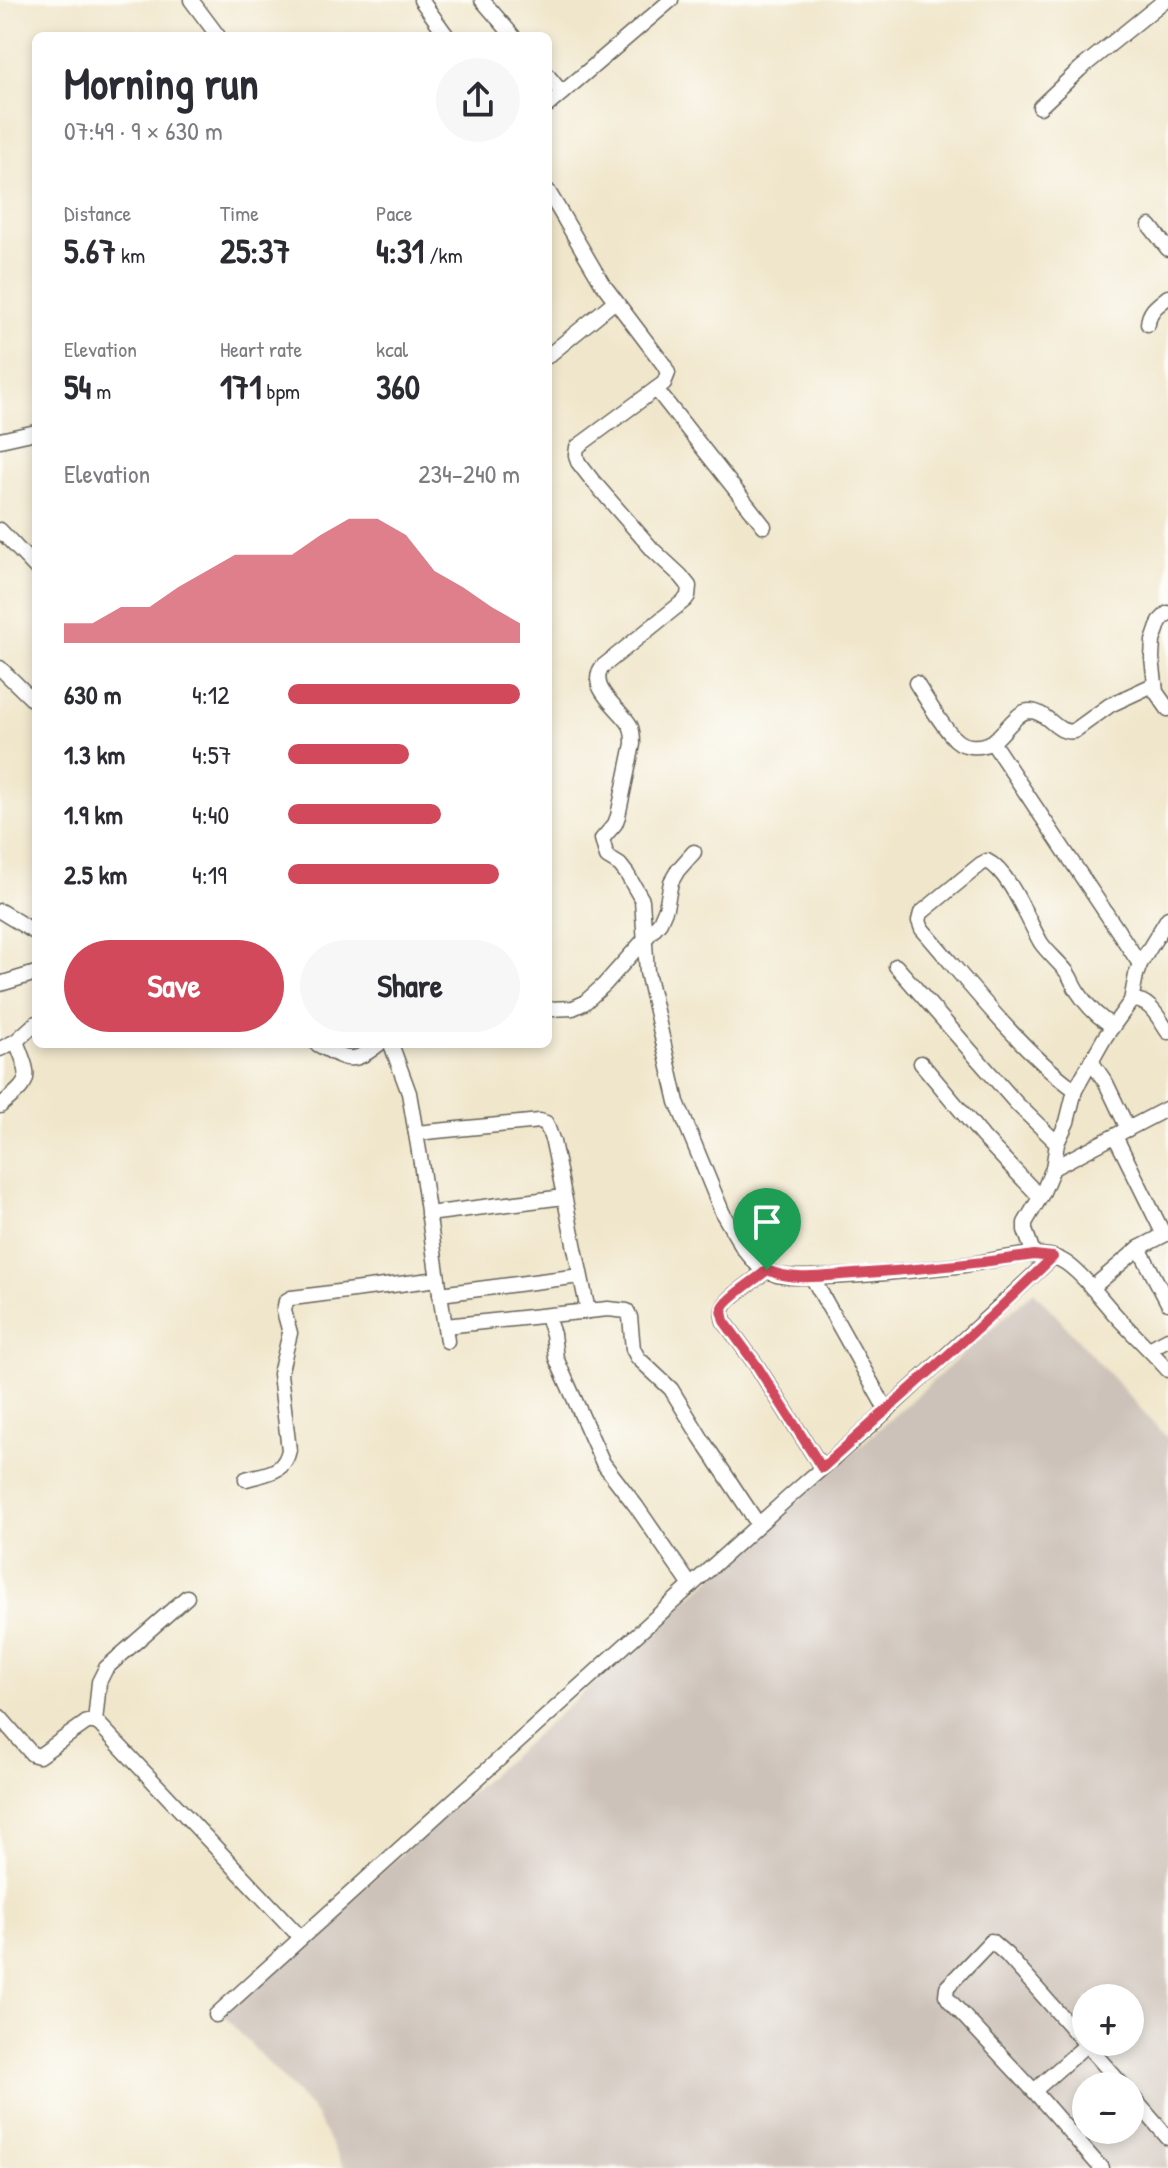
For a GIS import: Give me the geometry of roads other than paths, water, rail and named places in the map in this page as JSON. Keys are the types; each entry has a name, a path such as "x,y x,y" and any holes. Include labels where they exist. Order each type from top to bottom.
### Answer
{"street":[{"path":"191,0 215,32"},
{"path":"421,0 444,32"},
{"path":"482,0 510,32"},
{"path":"1040,107 1080,69 1165,0"},
{"path":"552,102 664,2"},
{"path":"552,81 562,93"},
{"path":"552,198 602,283 668,373 664,383 577,447 576,455 592,480 689,586 685,600 597,673 601,688 633,735 618,816 602,839 607,857 620,865 642,900 647,972 677,1102 723,1214 743,1248 759,1267 777,1275 812,1277 966,1265 1034,1255 1053,1257 1064,1261 1092,1288 1168,1370"},
{"path":"1150,226 1168,249"},
{"path":"1148,324 1154,307 1168,297"},
{"path":"552,353 615,301"},
{"path":"656,389 764,526"},
{"path":"0,440 32,433"},
{"path":"0,530 32,564"},
{"path":"1168,613 1160,621 1153,641 1152,658 1156,692 1168,709"},
{"path":"0,668 32,699"},
{"path":"916,683 955,740 977,747 992,742 1022,712 1042,714 1067,733 1110,705 1155,684"},
{"path":"992,742 1140,964"},
{"path":"552,1009 573,1008 584,1003 604,985 663,917 671,882 694,852"},
{"path":"1075,1090 1056,1076 1008,1028 922,929 919,921 921,913 981,864 987,861 994,864 1019,899 1042,944 1064,968 1100,1019 1113,1026"},
{"path":"0,911 32,931"},
{"path":"1034,1255 1025,1223 1053,1168 1057,1143 1067,1122 1075,1090 1131,1001 1140,964 1168,918"},
{"path":"896,966 1017,1104 1057,1143"},
{"path":"0,984 32,974"},
{"path":"1131,1001 1139,999 1146,1002 1168,1032"},
{"path":"0,1049 16,1041 32,1027"},
{"path":"0,1106 26,1082 27,1070 16,1041"},
{"path":"325,1048 355,1059 374,1048"},
{"path":"392,1048 409,1093 446,1333 588,1311 627,1311 633,1349 638,1358 671,1389 758,1524"},
{"path":"1091,1061 1106,1083 1121,1132 1166,1234 1139,1248 1092,1288"},
{"path":"921,1063 983,1137 1040,1197"},
{"path":"1053,1168 1121,1132 1166,1114"},
{"path":"416,1133 540,1121 546,1123 553,1142 588,1311"},
{"path":"428,1214 564,1197"},
{"path":"1139,1248 1168,1303"},
{"path":"216,2015 887,1411 1053,1257"},
{"path":"767,1270 729,1300 722,1313 724,1321 757,1366 822,1468"},
{"path":"246,1479 280,1468 287,1459 289,1450 280,1374 290,1333 284,1311 286,1301 300,1297 580,1276"},
{"path":"812,1277 887,1411"},
{"path":"553,1334 564,1315"},
{"path":"547,1317 556,1358 603,1463 691,1586"},
{"path":"1149,1349 1168,1339"},
{"path":"95,1722 99,1682 106,1668 187,1597"},
{"path":"0,1717 32,1754 39,1756 87,1722 95,1722 300,1937"},
{"path":"1072,2027 991,1941 947,1987 946,1995 1101,2168"},
{"path":"1034,2091 1073,2056"},
{"path":"1097,2056 1111,2072"},
{"path":"1144,2110 1168,2138"}]}
